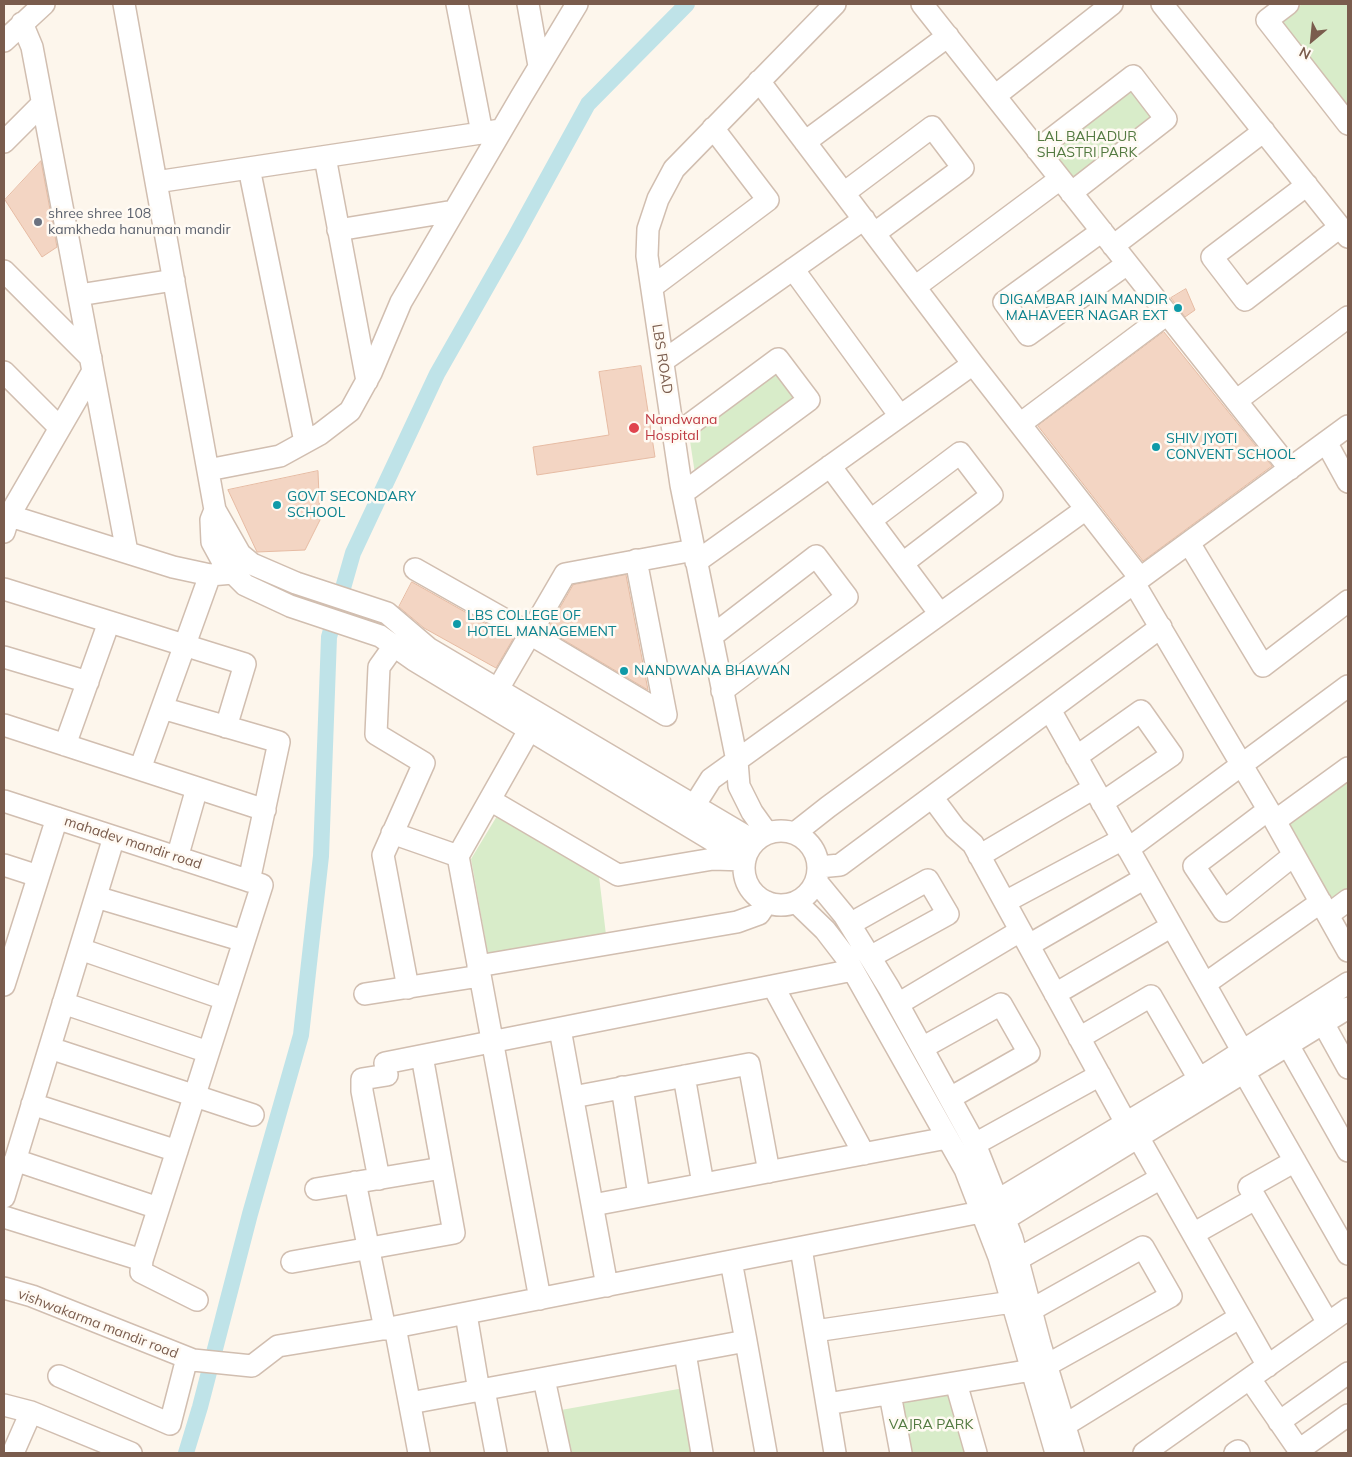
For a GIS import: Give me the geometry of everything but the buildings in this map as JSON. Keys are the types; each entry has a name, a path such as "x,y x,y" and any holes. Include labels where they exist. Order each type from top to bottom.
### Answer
{"street":[{"path":"4,41 44,4"},
{"path":"124,4 215,510 240,554 245,585 290,606 387,641 414,660 694,806 755,845"},
{"path":"457,4 492,131"},
{"path":"528,4 539,66"},
{"path":"208,470 280,456 320,434 350,411 367,381 401,302 454,211 492,131 539,66 577,4"},
{"name":"LBS ROAD","path":"755,845 752,812 739,786 737,761 683,493 646,256 648,229 658,199 674,169 836,4"},
{"path":"922,4 1290,469"},
{"path":"995,96 1112,4"},
{"path":"1288,4 1267,20 1348,124"},
{"path":"1169,6 1344,232 1245,300 1212,257 1307,185"},
{"path":"22,23 32,47 127,552"},
{"path":"805,142 948,36"},
{"path":"915,287 1166,119 1132,76 1037,150"},
{"path":"759,81 973,364 1086,509 1137,580 1161,628 1272,815 1348,951"},
{"path":"4,142 42,104"},
{"path":"663,361 793,270 963,168 932,127 844,193"},
{"path":"652,287 768,200 713,128"},
{"path":"156,182 492,131"},
{"path":"1127,264 1028,335 1004,302 1108,238 1264,131"},
{"path":"324,157 367,381"},
{"path":"249,168 305,442"},
{"path":"338,230 454,211"},
{"path":"793,270 900,416"},
{"path":"4,271 92,365"},
{"path":"78,295 174,280"},
{"path":"1020,424 1167,314"},
{"path":"1236,401 1348,317"},
{"path":"674,436 778,358 809,400 683,493"},
{"path":"498,689 565,574 636,560 695,556 830,466 973,364"},
{"path":"92,365 60,428 5,518 127,552 173,567 210,575 242,569 296,583 386,613 428,648 498,689 534,722 755,845"},
{"path":"4,372 60,428"},
{"path":"795,833 1348,426"},
{"path":"1326,442 1348,482"},
{"path":"871,520 960,453 992,495 903,563"},
{"path":"830,466 940,614"},
{"path":"694,806 711,779 1086,509"},
{"path":"1189,543 1263,666 1348,601"},
{"path":"712,636 816,556 847,597 722,691"},
{"path":"415,569 530,634 666,716 636,560"},
{"path":"140,769 210,575"},
{"path":"4,589 245,664 226,727"},
{"path":"65,745 109,622"},
{"path":"817,874 840,865 1161,628"},
{"path":"387,641 380,667 376,734 424,763 383,854 408,988"},
{"path":"4,657 88,682"},
{"path":"1005,902 1126,844 1241,764 1348,686"},
{"path":"162,708 279,742 265,810 256,883 244,941 158,1208 140,1272 197,1300"},
{"path":"1050,710 1205,984 1295,1161 1348,1254"},
{"path":"979,856 1098,796 1172,755 1141,711 1076,756"},
{"path":"534,722 458,856 540,1299"},
{"path":"4,725 265,810"},
{"path":"1294,855 1224,911 1194,866 1348,768"},
{"path":"177,858 197,788"},
{"path":"932,797 955,828 973,844 1079,1038 1268,1366"},
{"path":"490,800 618,875 713,859 755,845 781,830 795,833 807,841 816,853 817,874 808,894 796,902 782,905 768,902 755,894 747,882 744,868 755,845"},
{"name":"mahadev mandir road","path":"4,801 256,883"},
{"path":"4,986 57,818"},
{"path":"392,833 458,856"},
{"path":"4,1197 114,837"},
{"path":"4,864 38,876"},
{"path":"817,874 850,924 898,1004 975,1144 995,1210 1018,1259 1032,1310 1039,1368 1056,1453"},
{"path":"898,1004 1024,938 1145,878"},
{"path":"850,924 928,880 948,914 870,957"},
{"path":"96,897 244,941"},
{"path":"1205,984 1324,908 1348,900"},
{"path":"365,994 408,988 479,971 737,922 759,914 768,902"},
{"path":"796,902 825,930 845,956 965,1169 995,1210 999,1257 1012,1302 1065,1425 1073,1453"},
{"path":"1055,994 1172,926"},
{"path":"80,949 225,999"},
{"path":"379,1179 362,1091 362,1079 388,1075 385,1063 853,970"},
{"path":"390,1328 995,1210 1132,1130 1243,1062 1348,983"},
{"path":"773,986 864,1154"},
{"path":"1079,1038 1151,996 1199,1079"},
{"path":"63,1003 208,1052"},
{"path":"922,1048 1001,1004 1029,1053 950,1098"},
{"path":"1132,1130 1199,1079 1288,1045 1348,1008"},
{"path":"1323,1023 1348,1068"},
{"path":"560,1029 607,1286"},
{"path":"1288,1045 1348,1151"},
{"path":"50,1048 253,1115"},
{"path":"292,1262 454,1233 422,1056"},
{"path":"573,1096 749,1064 769,1172"},
{"path":"975,1144 1100,1075"},
{"path":"684,1076 703,1184"},
{"path":"622,1087 639,1196"},
{"path":"32,1104 177,1151"},
{"path":"592,1205 948,1138"},
{"path":"15,1160 158,1208"},
{"path":"1295,1161 1248,1187 1328,1323"},
{"path":"316,1189 442,1168"},
{"path":"1018,1259 1161,1178"},
{"path":"355,1182 410,1403 419,1453"},
{"path":"1193,1234 1256,1199"},
{"path":"4,1217 142,1260"},
{"path":"827,1404 1039,1368 1171,1296 1143,1247 1032,1310"},
{"path":"801,1248 835,1453"},
{"path":"731,1261 766,1453"},
{"name":"vishwakarma mandir road","path":"4,1288 32,1296 190,1359 252,1366 278,1346 390,1328"},
{"path":"815,1331 1012,1302"},
{"path":"1144,1453 1348,1309"},
{"path":"466,1314 496,1453"},
{"path":"1065,1425 1240,1317"},
{"path":"410,1403 746,1341"},
{"path":"685,1353 702,1453"},
{"path":"59,1376 170,1424 190,1359"},
{"path":"1280,1422 1348,1372"},
{"path":"1250,1378 1300,1451 1348,1415"},
{"path":"544,1379 560,1453"},
{"path":"956,1383 976,1453"},
{"path":"890,1394 901,1453"},
{"path":"4,1405 31,1412 131,1453"},
{"path":"13,1453 31,1412"},
{"path":"1235,1453 1238,1451 1239,1453"}],"green space":[{"path":"1302,4 1348,4 1348,109 1280,21"},
{"name":"LAL BAHADUR SHASTRI PARK","path":"1130,88 1154,118 1074,180 1050,150"},
{"path":"776,370 797,399 695,474 689,434"},
{"path":"1348,781 1348,889 1332,900 1290,824"},
{"path":"497,816 599,876 606,935 488,954 471,859"},
{"path":"684,1388 697,1453 569,1453 561,1410"},
{"name":"VAJRA PARK","path":"949,1392 966,1453 911,1453 900,1404"}],"waterway":[{"path":"186,1453 200,1407 250,1214 301,1035 321,856 329,637 353,553 437,374 588,104 687,4"}],"place":[{"name":"shree shree 108 kamkheda hanuman mandir","path":"38,222"},
{"name":"DIGAMBAR JAIN MANDIR MAHAVEER NAGAR EXT","path":"1178,308"},
{"name":"Nandwana Hospital","path":"634,428"},
{"name":"SHIV JYOTI CONVENT SCHOOL","path":"1156,447"},
{"name":"GOVT SECONDARY SCHOOL","path":"277,505"},
{"name":"LBS COLLEGE OF HOTEL MANAGEMENT","path":"457,624"},
{"name":"NANDWANA BHAWAN","path":"624,671"}]}
